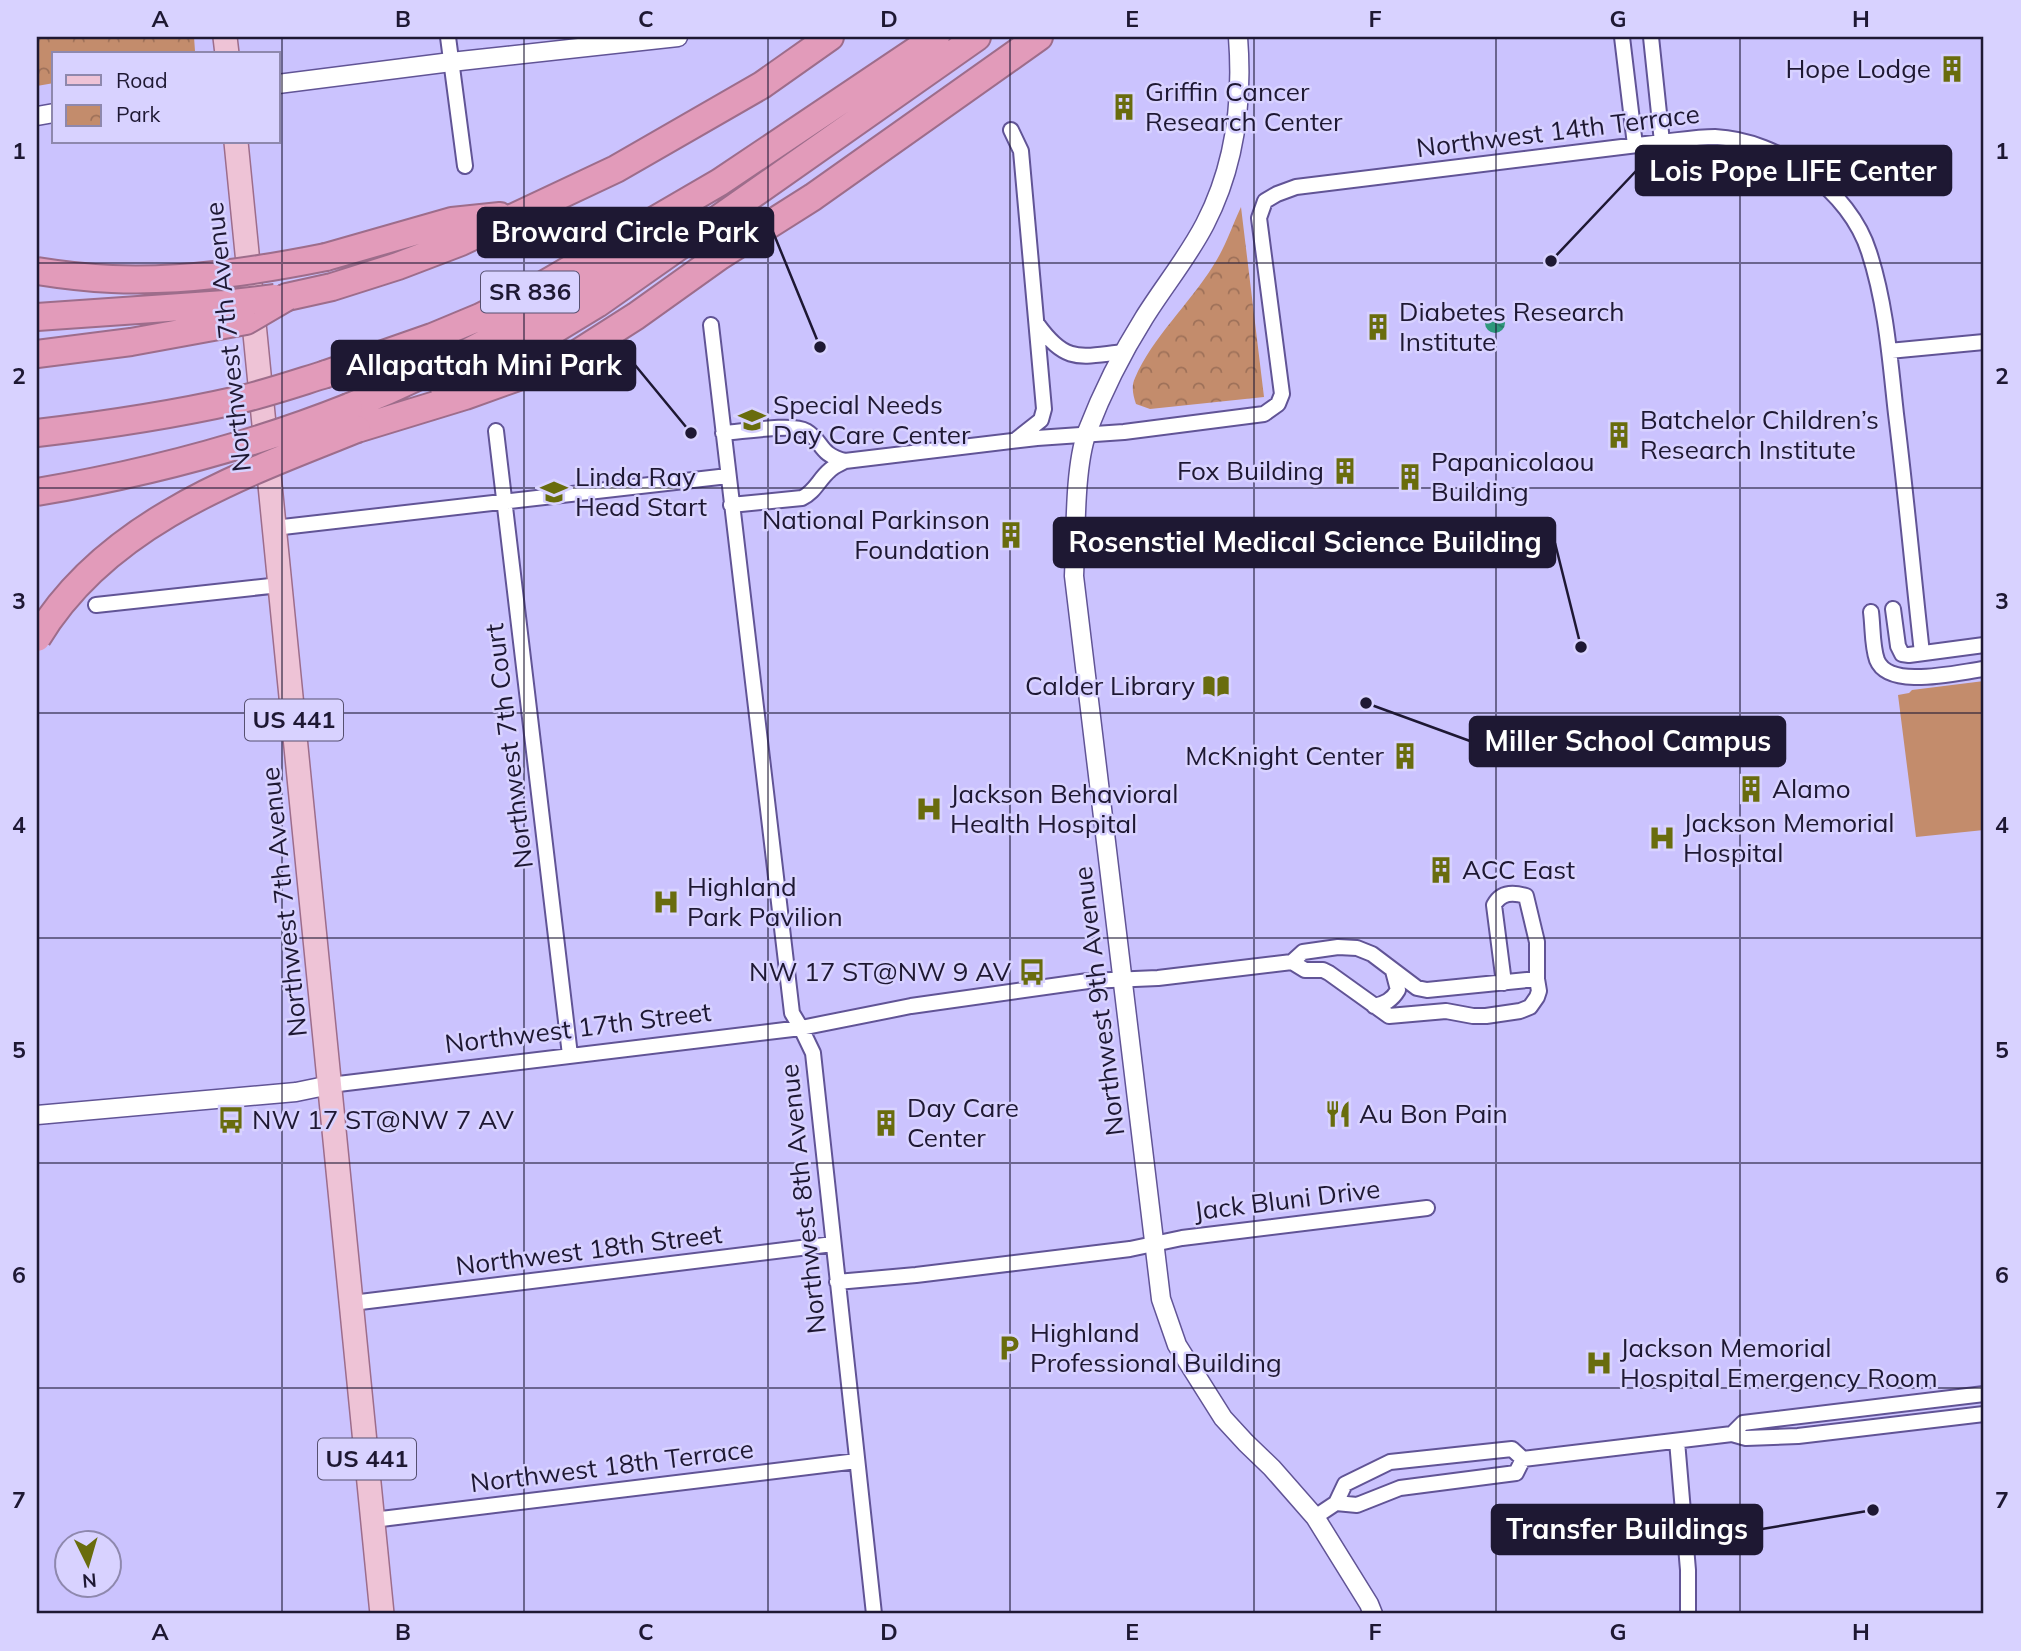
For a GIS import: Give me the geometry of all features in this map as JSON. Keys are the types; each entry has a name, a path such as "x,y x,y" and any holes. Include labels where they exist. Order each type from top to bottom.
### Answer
{"highway":[{"path":"37,317 287,297 332,287 423,257 461,242 616,169 762,85 830,37"},
{"name":"SR 836","path":"37,433 145,419 242,399 326,374 480,317 554,279 720,182 936,37"},
{"path":"37,638 62,601 82,578 135,535 201,495 353,418 494,364 587,310 978,37"},
{"path":"37,492 114,478 208,455 306,424 353,418 465,396 578,353 636,316 720,256 813,197 1039,37"},
{"path":"353,418 401,386 482,346 601,277 700,209 720,182"},
{"path":"37,271 112,279 237,273 326,257 452,221 520,215"},
{"path":"37,354 131,342 246,321 287,297"}],"main road":[{"name":"Northwest 7th Avenue","path":"236,144 382,1614"}],"street":[{"path":"448,37 465,166"},
{"path":"280,84 678,37"},
{"name":"Northwest 9th Avenue","path":"1238,37 1239,102 1235,132 1227,168 1207,221 1144,318 1111,377 1086,435 1078,493 1074,576 1161,1299 1177,1345 1223,1418 1315,1517 1373,1614"},
{"path":"1622,37 1635,145"},
{"path":"1651,37 1662,142"},
{"path":"1011,130 1021,151 1044,409 1041,420 1015,441"},
{"name":"Northwest 14th Terrace","path":"1086,435 1257,416 1278,404 1282,394 1259,218 1265,201 1277,194 1296,187 1662,142 1716,137 1758,146 1794,162 1828,188 1852,216 1869,250 1889,351 1922,653"},
{"name":"Northwest 8th Avenue","path":"711,325 792,1013 813,1053 874,1614"},
{"path":"1038,325 1056,347 1069,354 1125,352"},
{"path":"1889,351 1984,342"},
{"name":"Northwest 7th Court","path":"496,430 570,1055"},
{"path":"723,433 803,430 831,457 845,461 1086,435"},
{"path":"731,505 802,498 816,488 831,469 845,461"},
{"path":"274,527 728,476"},
{"path":"96,605 280,585"},
{"path":"1893,609 1899,650 1902,654 1984,645"},
{"path":"1871,611 1876,657 1886,671 1911,678 1984,669"},
{"path":"1504,983 1494,905 1497,898 1504,894 1527,896 1537,942 1539,991 1530,1007 1520,1012 1473,1016 1442,1011 1389,1016 1329,973 1323,970 1305,970 1292,962 1303,951 1346,947 1372,954 1417,988 1427,990 1504,983 1537,979"},
{"name":"Northwest 17th Street","path":"37,1115 296,1091 801,1028 911,1006 1087,981 1158,978 1292,962"},
{"path":"1374,1006 1384,1004 1394,997 1398,990 1393,970"},
{"name":"Jack Bluni Drive","path":"1154,1244 1182,1238 1427,1208"},
{"name":"Northwest 18th Street","path":"352,1303 833,1244"},
{"path":"837,1282 916,1275 1154,1244"},
{"path":"1732,1434 1742,1423 1984,1394"},
{"path":"1315,1517 1336,1503 1345,1483 1390,1462 1512,1449 1523,1459 1732,1434 1746,1438 1811,1435 1984,1413"},
{"path":"1677,1441 1688,1570 1688,1614"},
{"path":"1336,1503 1357,1505 1400,1488 1516,1473 1523,1459"},
{"name":"Northwest 18th Terrace","path":"373,1520 857,1461"}],"green space":[{"path":"37,37 194,37 194,52 52,52 52,83 37,86"},
{"path":"1241,207 1264,397 1150,409 1136,404 1133,384 1142,363 1213,266"},
{"path":"1984,681 1984,830 1916,837 1898,695 1912,690"}],"water":[{"path":"1495,313 1502,316 1505,323 1502,330 1495,333 1488,330 1485,323 1488,316"}],"place":[{"name":"Hope Lodge","path":"1952,69"},
{"name":"Griffin Cancer Research Center","path":"1124,107"},
{"name":"Lois Pope LIFE Center","path":"1551,261"},
{"name":"Diabetes Research Institute","path":"1378,327"},
{"name":"Broward Circle Park","path":"820,347"},
{"name":"Special Needs Day Care Center","path":"752,420"},
{"name":"Allapattah Mini Park","path":"691,433"},
{"name":"Batchelor Children’s Research Institute","path":"1619,435"},
{"name":"Fox Building","path":"1345,471"},
{"name":"Papanicolaou Building","path":"1410,477"},
{"name":"Linda Ray Head Start","path":"554,492"},
{"name":"National Parkinson Foundation","path":"1011,535"},
{"name":"Rosenstiel Medical Science Building","path":"1581,647"},
{"name":"Calder Library","path":"1216,686"},
{"name":"Miller School Campus","path":"1366,703"},
{"name":"McKnight Center","path":"1405,756"},
{"name":"Alamo","path":"1751,789"},
{"name":"Jackson Behavioral Health Hospital","path":"929,809"},
{"name":"Jackson Memorial Hospital","path":"1662,838"},
{"name":"ACC East","path":"1441,870"},
{"name":"Highland Park Pavilion","path":"666,902"},
{"name":"NW 17 ST@NW 9 AV","path":"1032,972"},
{"name":"Au Bon Pain","path":"1338,1114"},
{"name":"NW 17 ST@NW 7 AV","path":"231,1120"},
{"name":"Day Care Center","path":"886,1123"},
{"name":"Highland Professional Building","path":"1009,1348"},
{"name":"Jackson Memorial Hospital Emergency Room","path":"1599,1363"},
{"name":"Transfer Buildings","path":"1873,1510"}]}
